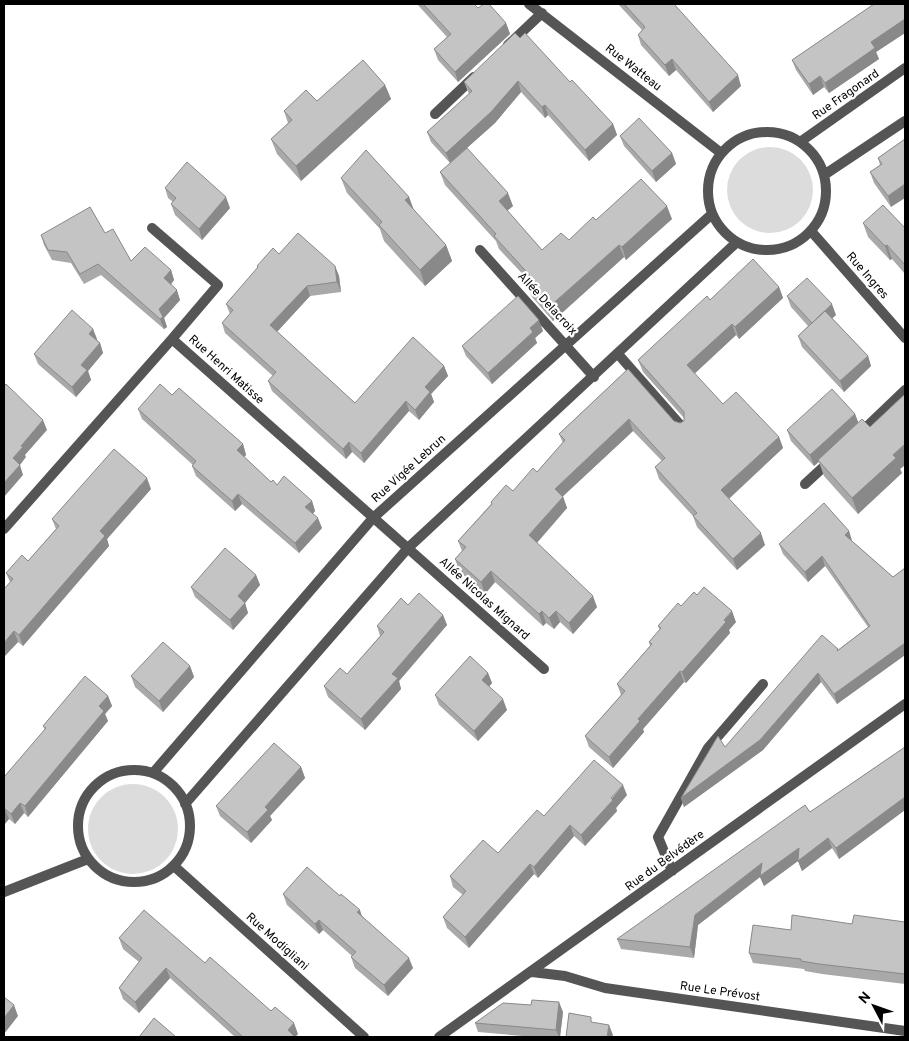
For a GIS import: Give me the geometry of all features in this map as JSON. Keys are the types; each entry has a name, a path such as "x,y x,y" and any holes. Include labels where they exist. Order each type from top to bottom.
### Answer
{"street":[{"name":"Rue Watteau","path":"529,4 722,153"},
{"path":"499,53 542,13"},
{"path":"435,114 485,67"},
{"name":"Rue Fragonard","path":"800,142 905,68"},
{"path":"824,175 905,121"},
{"path":"768,132 785,134 800,142 811,151 824,175 826,195 821,214 811,231 795,244 776,250 756,249 736,242 722,230 712,214 708,198 708,182 713,167 722,153 734,141 750,134 768,132"},
{"name":"Rue Vigée Lebrun","path":"153,773 373,518 712,214"},
{"path":"152,228 218,285 172,339"},
{"name":"Rue Ingres","path":"811,231 905,338"},
{"path":"185,804 408,548 594,377 736,242"},
{"name":"Allée Delacroix","path":"480,250 594,377"},
{"name":"Rue Henri Matisse","path":"4,529 172,339 408,548"},
{"path":"618,354 683,428"},
{"path":"805,484 905,390"},
{"name":"Allée Nicolas Mignard","path":"408,548 544,669"},
{"path":"672,871 658,837 708,748 763,684"},
{"name":"Rue du Belvédère","path":"438,1037 532,972 905,704"},
{"path":"124,770 153,773 173,786 185,804 190,825 187,844 174,866 166,873 148,881 128,882 102,873 88,859 78,838 78,818 81,806 91,789 107,777 124,770"},
{"path":"4,892 88,859"},
{"name":"Rue Modigliani","path":"174,866 364,1037"},
{"name":"Rue Le Prévost","path":"532,972 565,976 605,988 905,1031"}],"shaded area":[{"path":"770,147 787,150 801,159 810,173 813,190 810,207 801,221 787,230 770,233 753,230 739,221 730,207 727,190 730,173 739,159 753,150"},
{"path":"124,784 142,784 158,791 171,804 178,820 178,838 171,854 158,867 142,874 124,874 108,867 95,854 88,838 88,820 95,804 108,791"}],"building":[{"path":"423,4 474,4 478,8 484,4 489,4 506,23 455,72 434,49 451,34"},
{"path":"624,4 674,4 738,75 709,102 672,59 665,65 638,35 645,27"},
{"path":"874,4 905,4 905,19 871,42 875,48 825,83 820,76 809,84 792,60"},
{"path":"515,33 520,38 525,33 570,82 572,80 613,124 585,150 545,105 542,107 518,81 491,112 446,153 427,132 472,91 464,82"},
{"path":"363,60 385,85 296,166 271,139 292,120 284,111 306,90 317,101"},
{"path":"639,118 672,153 652,171 620,136"},
{"path":"905,139 905,184 888,196 870,172 882,164 878,158"},
{"path":"467,148 508,193 499,201 542,250 561,233 569,240 593,217 596,220 641,179 667,206 622,247 619,245 548,308 527,284 533,279 494,236 496,234 440,172"},
{"path":"366,150 409,197 405,200 446,245 420,270 379,225 382,222 341,178"},
{"path":"187,162 226,197 199,229 171,204 176,198 165,188"},
{"path":"883,205 905,228 905,265 863,223"},
{"path":"90,207 105,233 113,229 131,261 145,247 171,270 164,278 177,290 159,309 163,317 160,319 98,264 80,274 67,252 48,250 41,235"},
{"path":"298,233 335,266 337,282 307,286 270,325 355,403 413,337 444,366 425,387 430,392 415,410 406,401 361,453 349,442 343,449 268,381 276,372 222,323 233,310 226,304 257,266 273,248 279,254"},
{"path":"753,259 779,287 735,327 732,324 687,365 723,404 736,392 779,437 721,490 761,533 733,559 693,516 697,513 655,467 665,458 629,419 555,489 563,497 529,535 593,596 569,623 556,611 549,618 542,611 539,614 491,571 481,582 455,559 466,547 458,541 492,504 491,502 506,485 513,491 533,468 537,472 565,440 559,434 628,369 674,421 680,423 684,421 684,412 638,360 707,296 710,300"},
{"path":"807,278 832,304 812,323 787,296"},
{"path":"518,296 539,320 530,328 533,332 488,373 462,346"},
{"path":"72,310 93,329 89,334 100,343 81,365 87,370 72,387 34,354"},
{"path":"825,311 868,356 840,381 798,336"},
{"path":"6,384 43,420 13,458 20,465 4,483 4,387"},
{"path":"160,384 172,395 179,388 243,444 237,450 271,482 273,480 277,485 284,476 312,501 305,507 318,518 295,543 238,494 232,501 192,466 196,461 138,409"},
{"path":"832,389 855,414 810,455 787,430"},
{"path":"905,394 905,444 893,455 896,458 852,498 818,460 862,419 870,427"},
{"path":"114,449 147,478 100,531 105,536 19,635 14,631 4,643 4,589 13,579 6,573 22,555 28,561 59,526 52,519"},
{"path":"824,503 849,531 845,535 893,577 905,568 905,643 834,694 818,673 760,740 681,798 718,736 725,747 822,635 838,649 837,651 870,626 822,556 805,572 779,544"},
{"path":"225,548 256,575 238,596 245,603 230,620 191,587"},
{"path":"704,587 732,611 724,620 726,622 638,719 640,721 609,757 585,736 625,691 617,684 652,644 649,642 661,628 658,626 678,603 681,606 694,592 697,595"},
{"path":"419,593 443,615 392,674 398,678 361,719 324,686 340,668 347,674 384,632 377,626 401,598 408,605"},
{"path":"163,642 190,666 159,701 131,676"},
{"path":"470,656 488,673 482,680 503,699 474,731 435,695"},
{"path":"85,676 108,696 99,706 104,711 25,806 20,803 11,814 4,810 4,777 46,728 43,726"},
{"path":"274,743 301,767 265,807 268,810 247,832 216,806"},
{"path":"905,747 905,797 836,848 828,838 798,861 799,848 760,876 762,863 695,915 690,947 617,939 805,805 810,812"},
{"path":"594,760 623,785 611,798 613,800 581,835 570,825 534,867 530,864 465,937 443,917 466,891 450,876 483,840 498,853 537,810 544,816"},
{"path":"307,867 340,896 341,894 360,910 357,912 409,958 384,985 351,957 356,952 319,920 315,924 283,894"},
{"path":"144,910 205,963 210,957 271,1011 275,1007 294,1023 288,1030 295,1037 243,1037 166,968 135,1002 119,988 142,958 119,938"},
{"path":"792,915 852,924 854,915 905,922 905,974 819,964 801,961 801,959 749,953 753,925 791,930"},
{"path":"4,997 14,1005 4,1018"},
{"path":"532,1000 559,1002 556,1030 475,1023 503,1003 531,1005"},
{"path":"569,1013 591,1017 591,1022 609,1025 607,1037 566,1037"},
{"path":"154,1018 176,1037 139,1037"}]}
